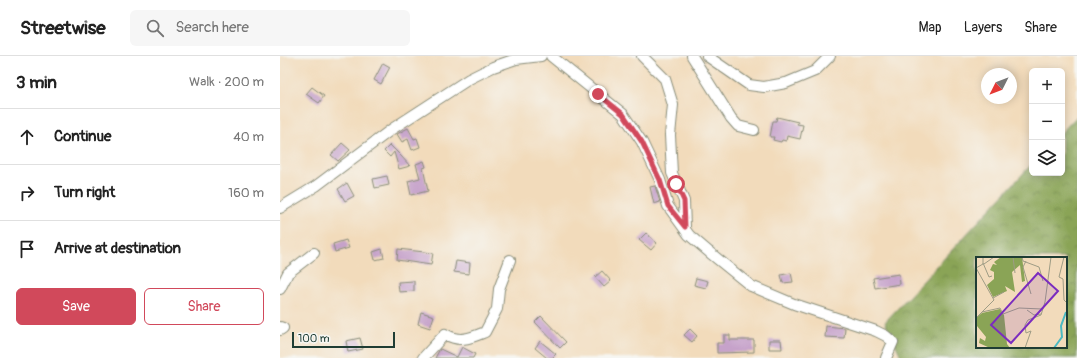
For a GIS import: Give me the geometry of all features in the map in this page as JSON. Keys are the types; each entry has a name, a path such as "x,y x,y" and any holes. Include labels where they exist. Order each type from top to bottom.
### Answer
{"street":[{"path":"280,208 316,186 392,129 469,79 494,67 516,59 541,56"},
{"path":"551,56 623,114 642,142 660,180 668,206 685,227 689,235 751,286 794,304 861,326 886,336 893,342 886,358"},
{"path":"642,56 665,79 673,105 670,135 672,173 684,201 685,227"},
{"path":"692,56 731,118 738,126 754,130"},
{"path":"707,56 749,85 764,87 786,82 815,71 830,56"},
{"path":"280,289 288,273 314,253"},
{"path":"423,358 445,334 454,339 468,339 485,332 497,309 499,289 510,260"}],"green space":[{"path":"1077,116 1077,358 899,358 901,356 885,322 1029,167 1029,176 1065,176 1065,129"}],"building":[{"path":"383,63 390,67 381,84 374,80"},
{"path":"312,87 324,96 319,103 306,94"},
{"path":"777,117 798,122 797,124 803,125 800,139 787,136 786,141 782,140 781,142 773,140 774,137 770,137 773,121 776,121"},
{"path":"408,128 414,139 417,138 420,147 412,150 408,139 402,142 397,134"},
{"path":"342,143 350,150 338,161 331,155"},
{"path":"390,145 410,166 399,169 394,152 390,157 384,151"},
{"path":"424,161 426,167 423,168 428,191 411,195 408,181 420,178 416,164"},
{"path":"387,176 389,185 375,188 373,179"},
{"path":"347,183 354,196 345,201 338,189"},
{"path":"655,186 660,202 654,204 650,187"},
{"path":"646,233 657,243 651,250 639,240"},
{"path":"346,240 349,248 335,252 333,244"},
{"path":"382,249 384,258 375,260 373,252"},
{"path":"398,249 433,253 431,265 397,260"},
{"path":"456,261 470,263 469,274 454,272"},
{"path":"602,271 611,281 604,287 595,277"},
{"path":"791,273 793,282 783,283 781,275"},
{"path":"899,274 900,284 875,288 873,278"},
{"path":"696,278 708,281 706,288 694,285"},
{"path":"414,281 414,291 399,292 398,282"},
{"path":"421,312 434,316 430,328 418,324"},
{"path":"541,316 566,342 560,348 535,322"},
{"path":"826,326 845,328 844,338 825,337"},
{"path":"690,329 697,336 692,342 684,335"},
{"path":"724,335 730,335 730,340 754,340 754,352 717,353 717,343 724,343"},
{"path":"360,338 363,349 348,352 346,341"},
{"path":"769,340 781,340 782,349 769,349"},
{"path":"540,341 556,354 552,358 547,358 535,348"},
{"path":"462,347 475,354 473,358 435,358 440,349 457,357"}],"route":[{"path":"598,94 623,114 642,142 660,180 668,206 685,227 684,201 676,184"}]}
